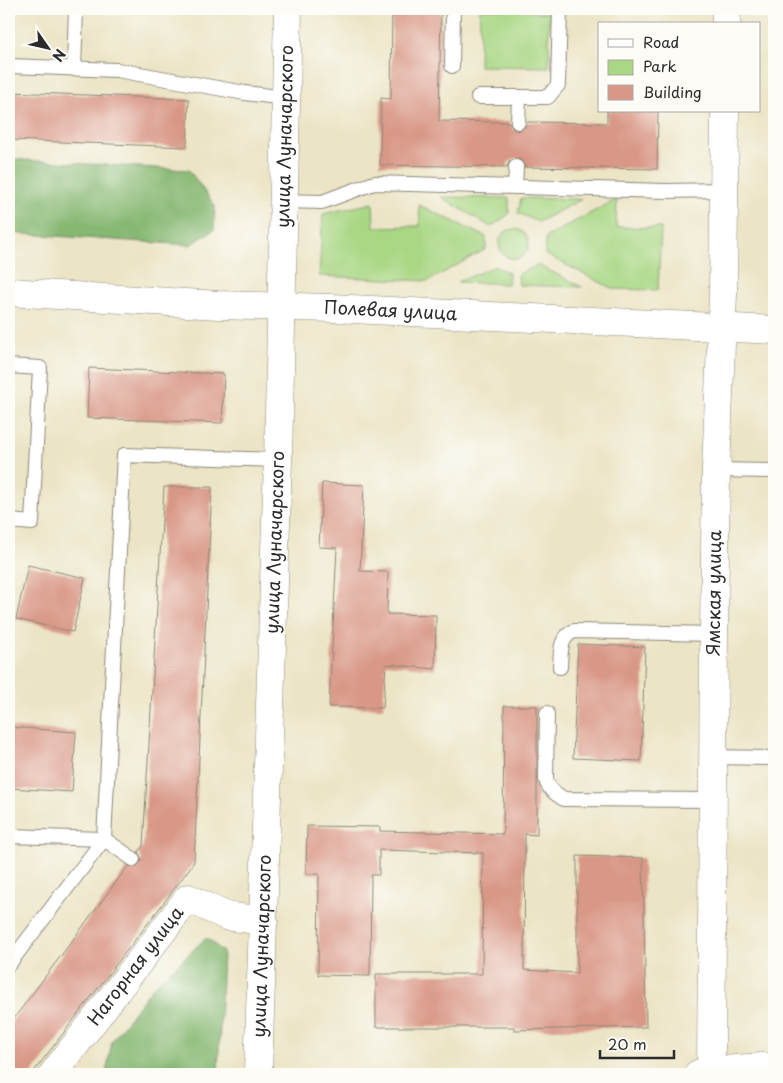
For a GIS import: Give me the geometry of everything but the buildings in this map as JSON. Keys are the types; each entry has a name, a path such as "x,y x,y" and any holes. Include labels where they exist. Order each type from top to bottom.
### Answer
{"main road":[{"name":"улица Луначарского","path":"258,1074 278,460 288,9"},
{"path":"726,9 726,22"},
{"name":"Ямская улица","path":"707,1073 716,470 725,112"},
{"name":"Полевая улица","path":"9,292 218,305 332,308 774,330"},
{"name":"Нагорная улица","path":"53,1074 182,893 226,916 264,921"},
{"path":"707,1073 774,1066"}],"lane":[{"path":"74,68 76,9"},
{"path":"452,66 453,9"},
{"path":"478,97 548,97 558,85 560,9"},
{"path":"9,66 118,70 245,93 286,98"},
{"path":"518,122 519,97"},
{"path":"515,187 516,167"},
{"path":"284,201 322,202 374,183 666,191 724,190"},
{"path":"9,366 40,368 32,523 9,522"},
{"path":"9,964 104,839 124,455 278,460"},
{"path":"716,470 774,470"},
{"path":"560,667 562,642 566,636 574,631 714,634"},
{"path":"547,713 547,784 564,799 712,800"},
{"path":"713,757 774,758"},
{"path":"9,836 104,839 133,859"}],"green space":[{"path":"480,9 530,9 531,12 549,13 549,67 479,66"},
{"path":"9,159 189,170 215,206 214,230 190,245 9,233"},
{"path":"441,197 509,198 509,214 491,227"},
{"path":"521,198 582,199 538,222 518,213"},
{"path":"617,199 616,227 661,228 658,290 613,289 545,254 546,237"},
{"path":"373,203 374,227 420,226 419,205 486,237 486,249 428,281 319,276 323,214"},
{"path":"514,229 520,230 528,238 528,250 520,258 514,259 508,258 500,250 499,244 500,238 508,230"},
{"path":"538,265 582,287 519,285 518,274"},
{"path":"495,266 509,273 508,284 457,282"},
{"path":"205,939 209,939 223,952 218,1074 106,1074 112,1041 153,987"}]}
